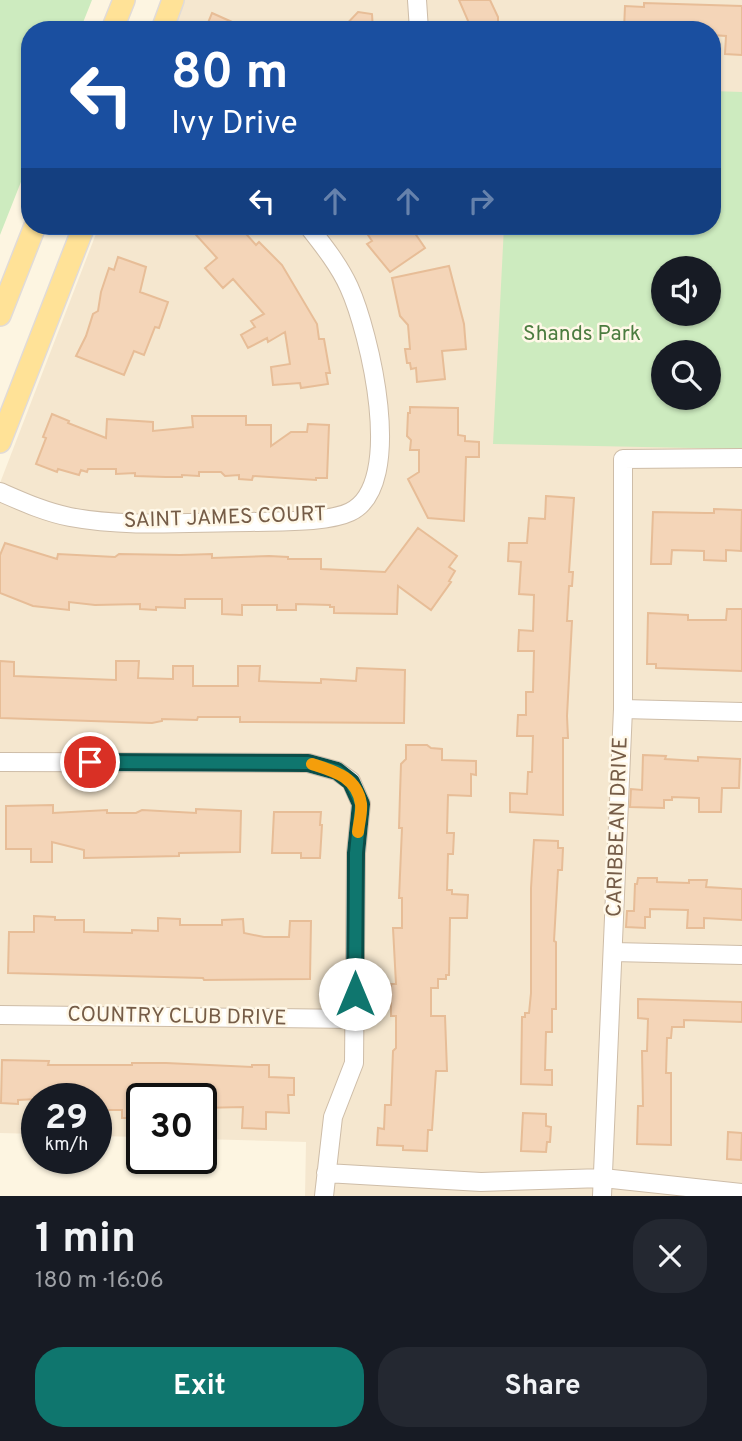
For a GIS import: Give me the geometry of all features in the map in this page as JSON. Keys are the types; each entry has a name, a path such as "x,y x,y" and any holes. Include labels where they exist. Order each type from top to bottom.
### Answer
{"main road":[{"path":"116,21 124,0"},
{"path":"165,21 173,0"},
{"path":"0,315 31,235"},
{"path":"0,442 81,235"}],"street":[{"path":"417,0 418,21"},
{"name":"SAINT JAMES COURT","path":"0,492 46,511 96,521 292,521 351,512 363,502 379,467 381,429 369,346 348,286 315,235"},
{"name":"CARIBBEAN DRIVE","path":"602,1196 622,709 623,458 742,458"},
{"path":"622,709 742,712"},
{"path":"0,762 308,763 337,771 351,782 361,804 356,853 354,1063 333,1117 324,1196"},
{"path":"613,952 742,955"},
{"name":"COUNTRY CLUB DRIVE","path":"0,1015 355,1019"},
{"path":"326,1173 481,1182 603,1178 742,1193"}],"shaded area":[{"path":"185,0 742,0 742,1196 305,1196 306,1142 217,1139 217,1083 126,1083 126,1137 112,1136 112,1083 21,1083 21,1134 0,1133 0,483 96,235 721,235 721,21 177,21"}],"green space":[{"path":"0,0 92,0 84,21 21,21 21,182 0,235"},
{"name":"Shands Park","path":"721,91 742,92 742,449 493,444 504,235 721,235"}],"building":[{"path":"459,0 490,0 498,21 468,21"},
{"path":"644,3 742,6 742,55 725,54 726,36 721,36 721,21 624,21 625,6 644,7"},
{"path":"358,12 372,14 372,21 350,21"},
{"path":"212,13 230,21 209,21"},
{"path":"196,235 247,235 256,245 259,242 282,265 317,324 319,339 324,339 330,373 326,373 328,384 301,388 300,383 273,385 271,367 290,364 285,332 268,342 267,338 248,348 241,335 255,327 251,321 264,314 233,279 223,288 205,268 217,258"},
{"path":"368,235 416,235 425,248 390,272 367,244 372,241"},
{"path":"118,257 146,267 140,292 168,302 159,328 155,327 144,355 134,351 124,375 76,356 93,314 98,311 109,268 114,270"},
{"path":"449,266 464,324 466,349 442,351 445,379 417,382 416,368 411,369 410,363 407,363 405,349 410,349 408,325 400,316 392,278"},
{"path":"410,407 458,408 458,435 465,436 465,441 479,442 479,457 466,457 464,521 428,518 408,479 419,472 419,450 410,450 411,440 407,436"},
{"path":"52,414 106,438 107,419 153,422 153,431 193,427 192,416 246,416 246,425 271,425 271,446 291,432 307,432 308,424 329,425 327,478 316,480 253,476 252,480 239,479 239,475 225,476 221,472 199,472 199,476 182,477 135,476 135,473 116,474 116,469 88,469 87,472 81,470 79,475 58,469 57,472 36,464"},
{"path":"546,496 574,498 569,572 573,572 572,586 569,586 567,621 572,621 568,738 563,738 563,815 510,812 510,793 527,794 528,772 532,772 533,736 517,736 518,715 526,715 526,692 533,692 534,651 518,651 519,630 533,631 534,595 519,594 521,562 508,561 509,543 527,543 529,518 545,519"},
{"path":"714,509 742,510 741,551 726,550 726,561 704,560 704,551 672,550 671,564 651,564 653,512 714,513"},
{"path":"418,528 457,556 449,567 455,571 449,581 451,582 431,610 398,586 397,614 334,613 334,607 330,605 296,604 296,610 277,610 277,605 242,605 242,615 222,614 222,599 185,599 185,608 156,607 156,610 140,609 140,604 95,605 69,602 69,610 33,606 0,593 0,555 5,543 57,559 58,554 115,557 119,554 212,554 212,558 269,556 321,559 321,569 385,572"},
{"path":"727,609 742,609 742,671 656,668 656,664 647,664 648,613 688,615 688,620 726,620"},
{"path":"0,661 14,662 14,676 116,680 116,661 139,661 138,678 173,679 173,666 193,666 193,686 238,686 238,666 260,666 259,681 321,683 321,679 356,681 357,668 405,670 404,723 240,722 240,717 162,719 152,723 0,718"},
{"path":"406,745 427,745 442,749 442,760 476,761 476,775 471,774 471,796 448,795 447,833 454,833 453,854 448,854 447,890 452,890 452,894 468,895 467,918 450,918 449,975 446,975 446,979 438,979 438,988 431,988 431,1016 445,1016 447,1071 436,1071 432,1130 428,1130 427,1151 403,1150 403,1146 377,1145 378,1128 384,1129 385,1105 391,1105 393,1051 396,1048 396,1016 391,1016 391,984 396,984 393,928 402,928 402,898 399,898 402,828 399,828 401,764 406,759"},
{"path":"643,755 698,761 698,757 740,759 739,788 722,788 721,812 699,812 699,798 672,797 672,800 664,800 664,808 630,807 631,789 642,790"},
{"path":"53,805 53,813 107,810 107,813 136,813 142,810 196,813 196,809 241,811 240,852 84,858 84,850 52,842 52,862 31,862 31,849 6,849 6,806"},
{"path":"274,812 321,812 320,858 301,858 301,853 272,853"},
{"path":"534,840 558,841 558,848 563,848 562,870 558,870 554,941 556,1009 552,1009 552,1032 546,1032 545,1070 552,1070 552,1085 521,1084 522,1017 529,1013 531,993"},
{"path":"638,878 657,878 657,882 689,883 689,880 707,880 706,887 742,889 742,920 704,918 704,928 687,928 688,910 650,909 650,917 645,917 645,928 626,927 627,911 634,911 635,884"},
{"path":"34,916 55,917 55,920 84,920 84,932 132,933 132,930 158,931 158,918 180,919 180,925 222,925 222,920 243,919 244,933 264,937 289,937 290,921 311,921 310,979 204,980 8,973 9,932 34,932"},
{"path":"638,999 742,1002 742,1022 684,1020 684,1027 672,1027 671,1038 667,1038 666,1073 671,1073 671,1145 637,1144 638,1106 643,1106 642,1051 647,1051 648,1019 638,1018"},
{"path":"2,1060 49,1061 48,1065 269,1065 269,1077 294,1078 294,1095 288,1095 289,1113 266,1112 266,1129 242,1128 243,1107 217,1108 217,1083 126,1083 126,1118 122,1118 122,1110 112,1110 112,1083 21,1083 21,1100 18,1100 18,1104 1,1103"},
{"path":"523,1113 546,1114 546,1126 551,1127 546,1152 521,1151"},
{"path":"728,1132 742,1133 741,1160 727,1159"}],"slow traffic":[{"path":"312,764 337,771 351,782 361,804 358,832"}],"route":[{"path":"90,762 308,763 337,771 351,782 361,804 356,853 355,994"}]}
